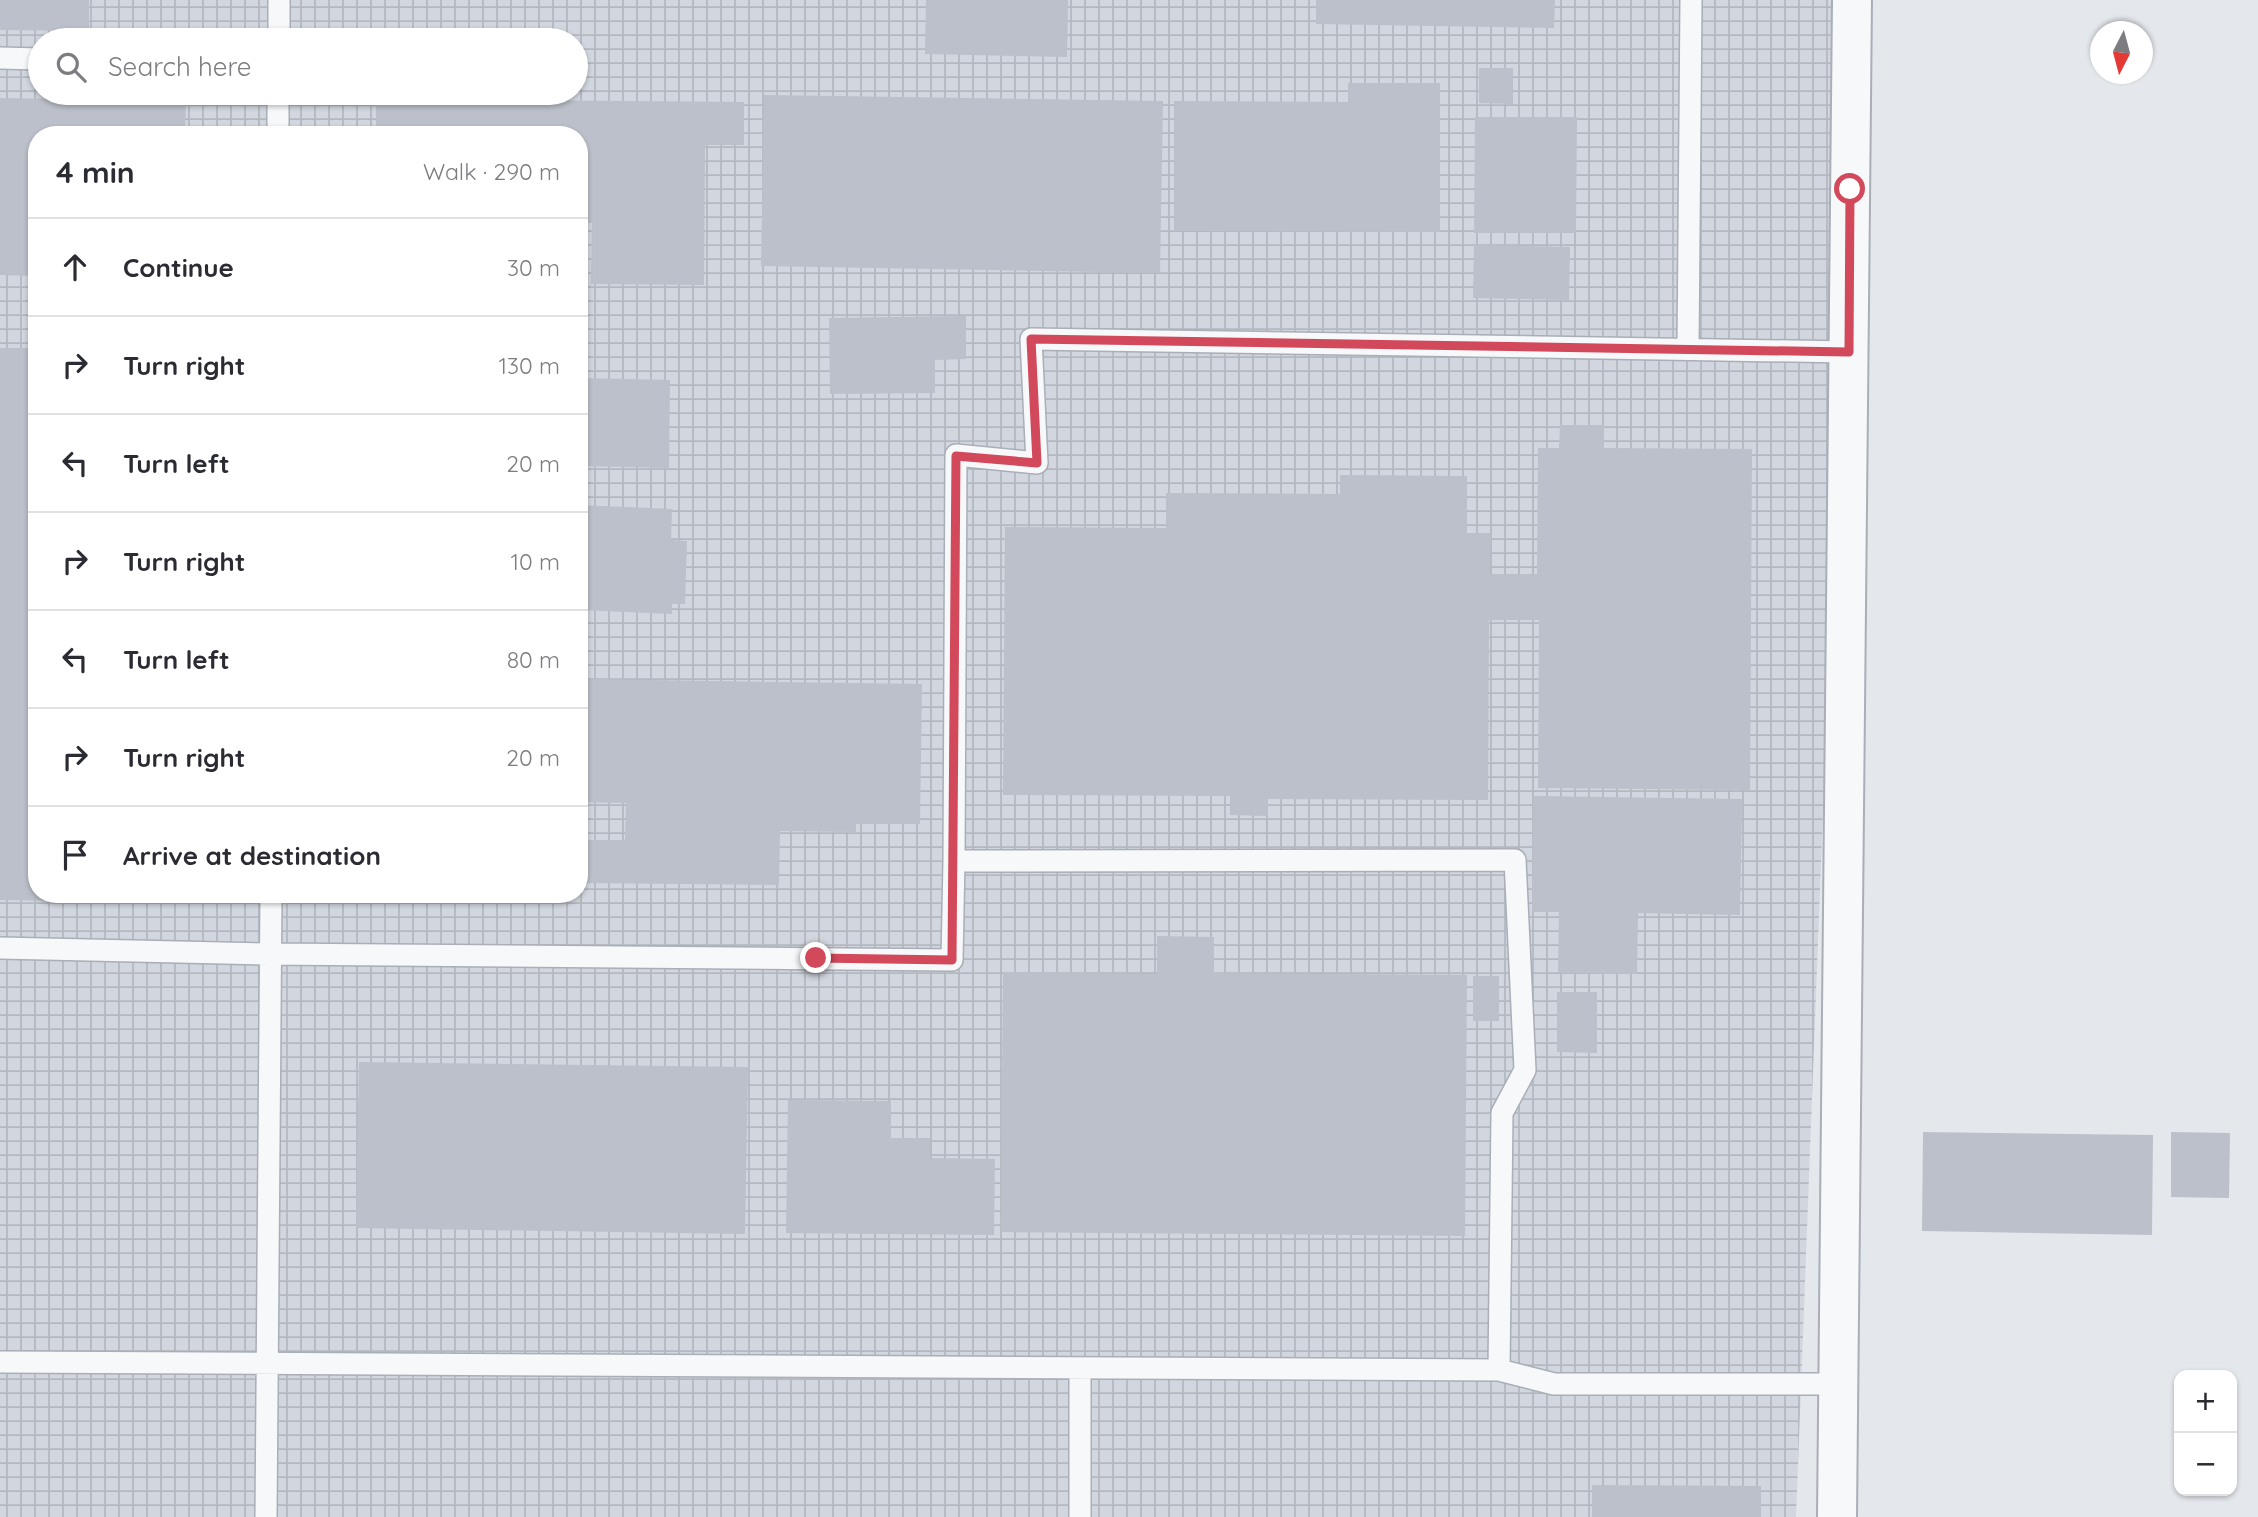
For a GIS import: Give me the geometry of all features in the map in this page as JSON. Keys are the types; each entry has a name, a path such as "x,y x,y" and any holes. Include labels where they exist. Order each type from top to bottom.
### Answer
{"street":[{"path":"1838,1517 1852,0"}],"lane":[{"path":"279,0 279,28"},
{"path":"1688,349 1691,0"},
{"path":"0,58 28,59"},
{"path":"278,105 278,126"},
{"path":"0,948 270,954 952,960 956,456 1037,463 1031,339 1849,352"},
{"path":"954,861 1515,860 1525,1070 1502,1113 1499,1370"},
{"path":"266,1517 271,903"},
{"path":"0,1362 1499,1370 1554,1384 1839,1384"},
{"path":"1080,1368 1080,1517"}],"shaded area":[{"path":"0,0 1854,0 1796,1517 0,1517"}],"building":[{"path":"0,0 89,0 89,28 0,30"},
{"path":"926,0 1068,0 1067,57 925,54"},
{"path":"1316,0 1555,0 1554,28 1316,24"},
{"path":"1479,68 1513,68 1513,104 1479,103"},
{"path":"1348,83 1440,83 1440,232 1174,231 1174,101 1348,102"},
{"path":"764,95 1163,101 1160,273 761,266"},
{"path":"0,98 28,98 28,105 186,105 185,126 28,126 28,276 0,275"},
{"path":"588,101 744,102 744,145 705,145 704,285 591,284 592,223 588,223 588,126 376,126 376,105 588,105"},
{"path":"1475,117 1577,117 1576,233 1474,233"},
{"path":"1474,245 1570,247 1569,300 1473,298"},
{"path":"966,316 966,359 935,360 935,393 830,394 829,318"},
{"path":"0,348 28,348 28,900 0,900"},
{"path":"588,378 670,380 669,468 588,466"},
{"path":"1560,425 1604,425 1604,448 1752,449 1750,790 1538,788 1539,620 1489,620 1488,800 1268,799 1268,816 1230,815 1230,796 1003,795 1005,527 1166,528 1166,493 1340,494 1340,475 1467,476 1467,533 1491,533 1490,574 1537,574 1538,448 1559,448"},
{"path":"588,505 672,509 671,540 687,541 685,604 672,604 672,614 588,610"},
{"path":"588,679 922,684 920,824 856,824 856,832 780,831 779,885 588,883 588,840 625,840 626,803 588,802"},
{"path":"1533,796 1742,799 1740,915 1638,913 1637,974 1558,973 1559,912 1532,912"},
{"path":"1157,936 1214,937 1214,973 1467,975 1465,1236 1001,1232 1003,972 1157,974"},
{"path":"1473,976 1499,976 1499,1021 1473,1021"},
{"path":"1557,992 1597,992 1597,1053 1557,1052"},
{"path":"359,1062 748,1067 745,1234 356,1228"},
{"path":"788,1100 891,1101 891,1138 930,1138 930,1158 995,1159 994,1235 786,1233"},
{"path":"1923,1132 2153,1135 2152,1235 1922,1231"},
{"path":"2171,1132 2230,1133 2229,1198 2171,1197"},
{"path":"1592,1485 1761,1486 1761,1517 1592,1517"}],"route":[{"path":"816,958 952,960 956,456 1037,463 1031,339 1849,352 1850,189"}]}
